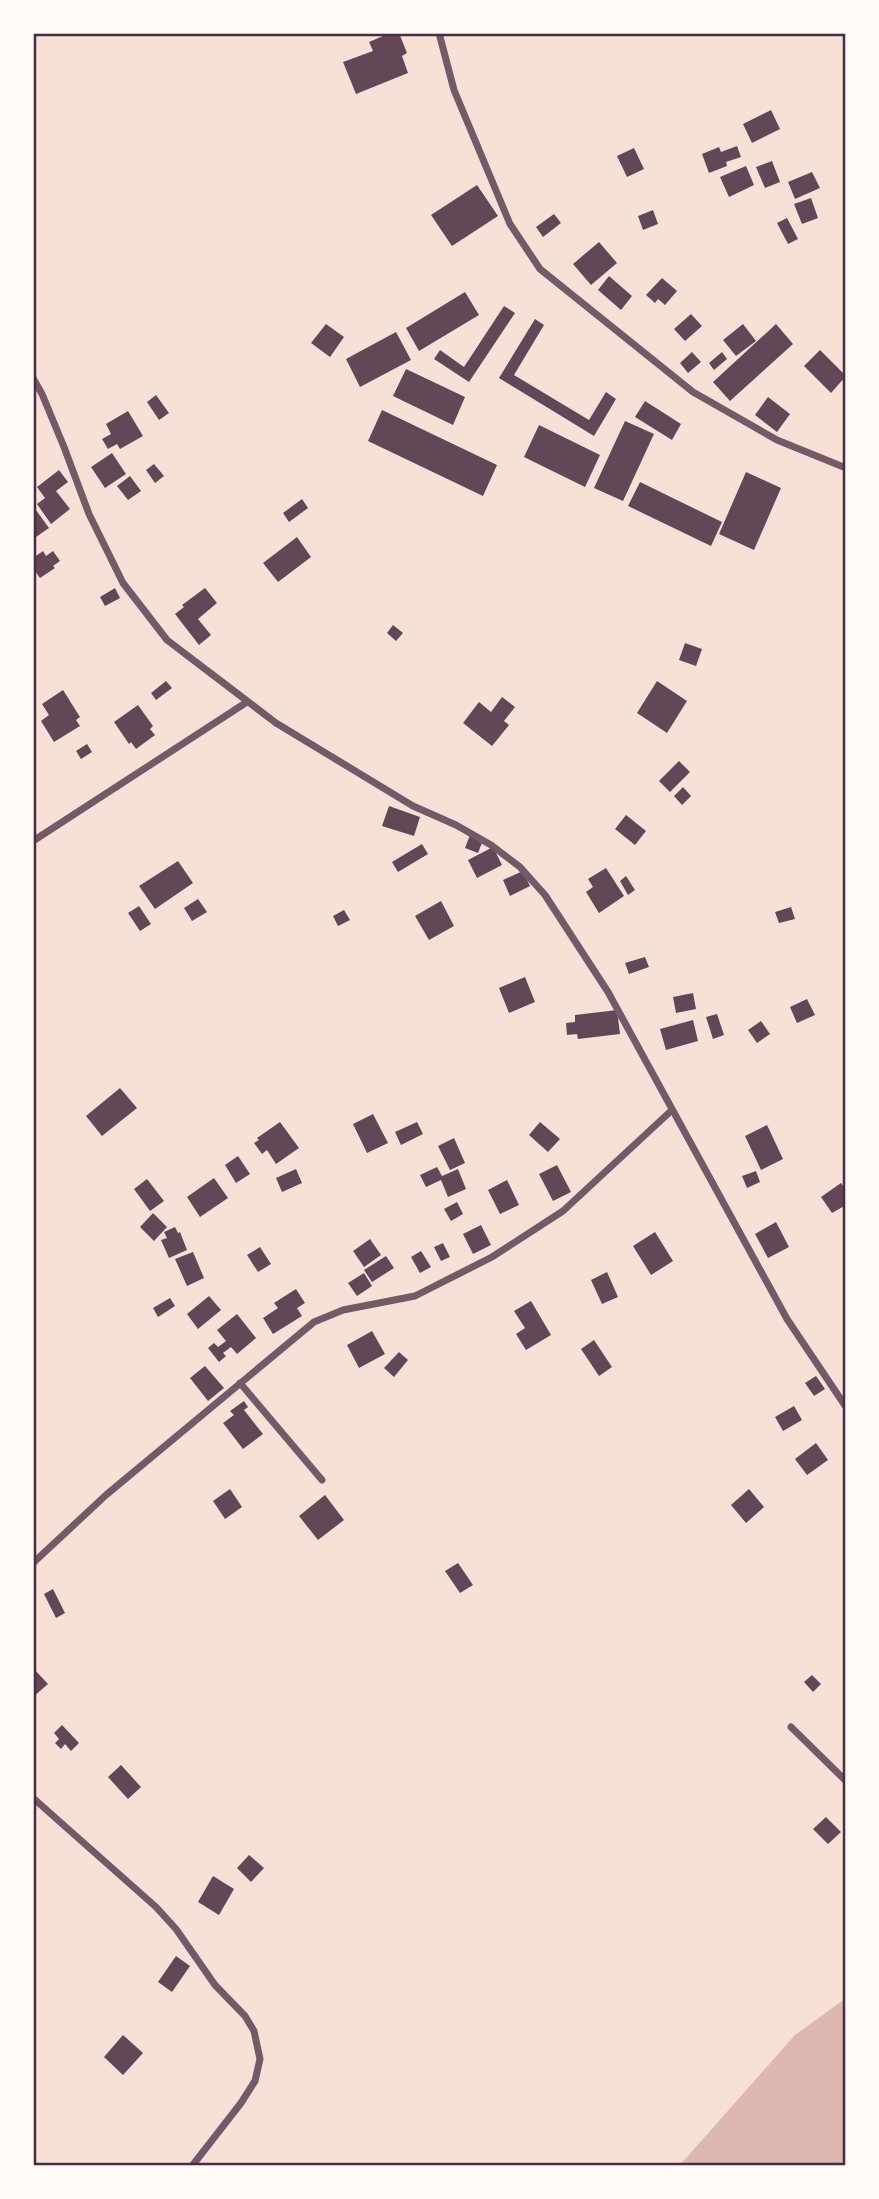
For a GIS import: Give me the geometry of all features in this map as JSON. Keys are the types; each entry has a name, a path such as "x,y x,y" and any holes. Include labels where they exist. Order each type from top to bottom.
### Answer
{"street":[{"path":"439,33 454,90 510,224 540,269 693,392 777,440 846,468"},
{"path":"33,378 60,436 89,514 122,583 167,640 276,723 413,806 456,825 491,845 520,867 545,895 608,992 787,1319 846,1407"},
{"path":"33,841 247,702"},
{"path":"33,1563 106,1495 314,1322 343,1310 415,1296 502,1251 563,1211 672,1110"},
{"path":"240,1383 321,1480"},
{"path":"791,1727 846,1781"},
{"path":"33,1798 156,1907 176,1929 215,1985 245,2016 254,2031 260,2059 255,2081 192,2166"}],"shaded area":[{"path":"846,1998 846,2166 679,2166 795,2035"}],"building":[{"path":"390,33 399,33 407,53 402,56 408,73 356,94 343,62 373,51 369,42"},
{"path":"771,110 780,129 752,143 743,124"},
{"path":"737,146 741,157 726,162 727,166 709,173 702,154 719,147 721,152"},
{"path":"634,148 644,169 627,177 617,156"},
{"path":"772,161 780,182 765,188 756,167"},
{"path":"746,166 754,185 729,197 720,177"},
{"path":"812,172 820,188 795,199 788,182"},
{"path":"477,185 498,216 452,246 431,215"},
{"path":"811,198 818,218 802,224 794,204"},
{"path":"653,210 658,224 643,230 638,216"},
{"path":"554,214 561,223 543,237 536,227"},
{"path":"787,218 798,239 788,244 777,223"},
{"path":"599,242 617,263 591,285 573,264"},
{"path":"609,276 632,296 621,310 598,290"},
{"path":"662,278 677,291 665,305 658,299 655,303 646,295"},
{"path":"465,292 479,315 419,351 406,328"},
{"path":"504,306 515,313 469,382 434,359 440,350 464,367"},
{"path":"691,314 702,326 685,341 674,329"},
{"path":"535,319 544,325 514,375 589,420 606,392 616,399 594,436 499,378"},
{"path":"326,324 344,337 330,357 311,343"},
{"path":"743,324 756,341 736,356 723,340"},
{"path":"776,324 793,344 730,401 713,382"},
{"path":"396,332 411,360 360,387 346,359"},
{"path":"820,350 846,376 831,393 804,366"},
{"path":"692,352 701,362 688,373 680,363"},
{"path":"722,352 727,359 714,370 709,363"},
{"path":"406,369 465,397 453,425 393,396"},
{"path":"156,395 169,413 159,420 147,402"},
{"path":"768,397 790,414 777,432 755,415"},
{"path":"645,401 681,424 672,440 635,417"},
{"path":"382,410 497,465 483,496 368,441"},
{"path":"128,411 143,436 120,449 117,444 108,449 102,439 111,434 106,424"},
{"path":"625,421 654,434 623,501 594,488"},
{"path":"539,425 600,455 585,487 524,457"},
{"path":"112,453 126,474 105,488 91,467"},
{"path":"154,464 164,476 155,483 146,470"},
{"path":"59,470 68,482 56,491 70,509 51,524 37,504 45,498 37,487"},
{"path":"746,472 781,488 754,550 719,534"},
{"path":"130,476 141,491 128,500 117,486"},
{"path":"640,482 722,522 711,546 628,506"},
{"path":"302,499 308,508 289,522 283,513"},
{"path":"33,506 49,528 33,539"},
{"path":"297,537 311,557 278,582 263,563"},
{"path":"43,551 46,556 53,551 60,561 40,578 33,568 33,558"},
{"path":"115,588 120,598 105,606 100,597"},
{"path":"205,588 217,603 198,619 211,635 199,645 175,614 184,607 182,605"},
{"path":"393,625 403,633 396,641 387,633"},
{"path":"685,643 702,649 696,666 679,660"},
{"path":"166,681 172,688 156,700 151,693"},
{"path":"657,681 687,701 667,733 637,713"},
{"path":"63,690 80,717 76,720 80,726 54,742 41,721 49,715 42,704"},
{"path":"502,697 515,707 504,721 509,725 492,746 463,723 479,702 491,712"},
{"path":"138,705 153,726 150,729 155,735 136,749 131,742 129,744 114,722"},
{"path":"87,744 92,752 81,759 76,751"},
{"path":"679,761 690,772 670,792 659,781"},
{"path":"683,787 691,796 682,805 674,796"},
{"path":"389,806 420,817 414,836 382,826"},
{"path":"626,815 646,831 635,845 615,829"},
{"path":"470,835 483,840 478,853 465,848"},
{"path":"422,844 428,854 398,872 392,862"},
{"path":"493,847 502,865 477,878 468,860"},
{"path":"178,861 193,883 155,909 139,886"},
{"path":"606,868 624,896 599,913 586,892 593,887 588,879"},
{"path":"523,871 530,886 510,896 503,880"},
{"path":"626,876 635,890 628,895 620,881"},
{"path":"198,899 207,912 192,921 184,908"},
{"path":"441,901 454,926 429,940 415,916"},
{"path":"139,906 151,924 140,931 128,913"},
{"path":"791,907 795,919 779,923 775,912"},
{"path":"344,910 350,920 338,926 333,916"},
{"path":"645,957 649,967 629,974 625,963"},
{"path":"525,977 535,1002 509,1013 499,988"},
{"path":"693,993 696,1009 676,1013 673,997"},
{"path":"807,999 815,1015 797,1023 790,1007"},
{"path":"617,1010 620,1034 578,1039 577,1034 567,1035 566,1023 575,1022 575,1015"},
{"path":"717,1014 724,1035 713,1039 706,1017"},
{"path":"693,1020 698,1041 666,1050 660,1029"},
{"path":"761,1021 770,1034 757,1043 748,1030"},
{"path":"120,1088 137,1108 102,1136 86,1116"},
{"path":"373,1114 388,1143 367,1153 353,1124"},
{"path":"280,1122 299,1148 276,1164 267,1150 262,1154 254,1143"},
{"path":"417,1122 423,1134 401,1145 395,1132"},
{"path":"540,1122 560,1139 548,1152 529,1135"},
{"path":"767,1125 783,1159 761,1170 745,1136"},
{"path":"454,1138 465,1163 450,1170 438,1146"},
{"path":"238,1156 250,1174 236,1183 225,1165"},
{"path":"557,1165 571,1192 553,1201 539,1174"},
{"path":"437,1167 442,1176 458,1169 466,1189 448,1197 441,1180 426,1187 420,1175"},
{"path":"296,1169 302,1183 282,1192 276,1178"},
{"path":"756,1171 760,1182 747,1188 742,1176"},
{"path":"214,1178 228,1198 200,1217 187,1197"},
{"path":"147,1179 164,1201 150,1211 134,1189"},
{"path":"507,1180 519,1205 500,1214 488,1190"},
{"path":"841,1183 846,1190 846,1205 832,1213 821,1197"},
{"path":"457,1202 463,1214 451,1221 444,1209"},
{"path":"153,1213 167,1227 154,1241 140,1227"},
{"path":"776,1222 789,1247 768,1258 755,1234"},
{"path":"481,1225 491,1245 473,1254 463,1234"},
{"path":"175,1227 178,1233 180,1232 187,1250 169,1258 161,1240 167,1238 164,1232"},
{"path":"655,1232 673,1261 651,1275 633,1246"},
{"path":"370,1239 381,1255 364,1267 353,1251"},
{"path":"443,1243 450,1257 441,1261 434,1247"},
{"path":"260,1247 271,1264 258,1272 247,1255"},
{"path":"421,1251 431,1267 420,1273 411,1257"},
{"path":"193,1252 204,1278 187,1286 175,1259"},
{"path":"386,1256 394,1268 372,1282 364,1270"},
{"path":"607,1272 618,1297 602,1304 591,1280"},
{"path":"364,1273 372,1286 357,1296 348,1283"},
{"path":"296,1289 305,1303 297,1308 302,1316 273,1334 263,1318 278,1308 274,1303"},
{"path":"209,1296 221,1310 198,1329 187,1314"},
{"path":"170,1298 175,1306 158,1317 153,1308"},
{"path":"531,1301 551,1335 526,1350 516,1334 525,1328 514,1311"},
{"path":"237,1314 256,1338 237,1354 231,1347 223,1353 226,1356 219,1362 208,1348 214,1343 218,1347 226,1341 217,1330"},
{"path":"372,1331 385,1354 359,1368 347,1345"},
{"path":"594,1340 612,1367 599,1376 581,1349"},
{"path":"399,1352 408,1360 394,1377 384,1368"},
{"path":"205,1366 224,1388 208,1401 190,1378"},
{"path":"816,1376 825,1389 814,1396 805,1383"},
{"path":"244,1401 248,1407 244,1410 263,1434 243,1449 223,1423 234,1415 230,1411"},
{"path":"794,1406 802,1420 783,1431 775,1417"},
{"path":"816,1443 828,1460 807,1475 795,1459"},
{"path":"230,1489 242,1507 225,1519 213,1501"},
{"path":"749,1489 764,1507 746,1523 731,1505"},
{"path":"325,1495 344,1520 318,1540 299,1516"},
{"path":"458,1563 473,1585 460,1593 445,1571"},
{"path":"53,1589 65,1613 56,1618 44,1594"},
{"path":"33,1668 48,1684 33,1697"},
{"path":"812,1675 821,1684 813,1692 804,1682"},
{"path":"62,1725 79,1743 71,1751 65,1744 61,1749 55,1743 59,1739 54,1733"},
{"path":"121,1765 141,1787 128,1799 108,1777"},
{"path":"826,1817 841,1832 828,1844 813,1829"},
{"path":"249,1855 264,1868 251,1882 237,1868"},
{"path":"213,1876 234,1889 219,1915 198,1902"},
{"path":"176,1956 190,1966 172,1992 158,1982"},
{"path":"123,2035 143,2053 123,2075 104,2057"}]}
